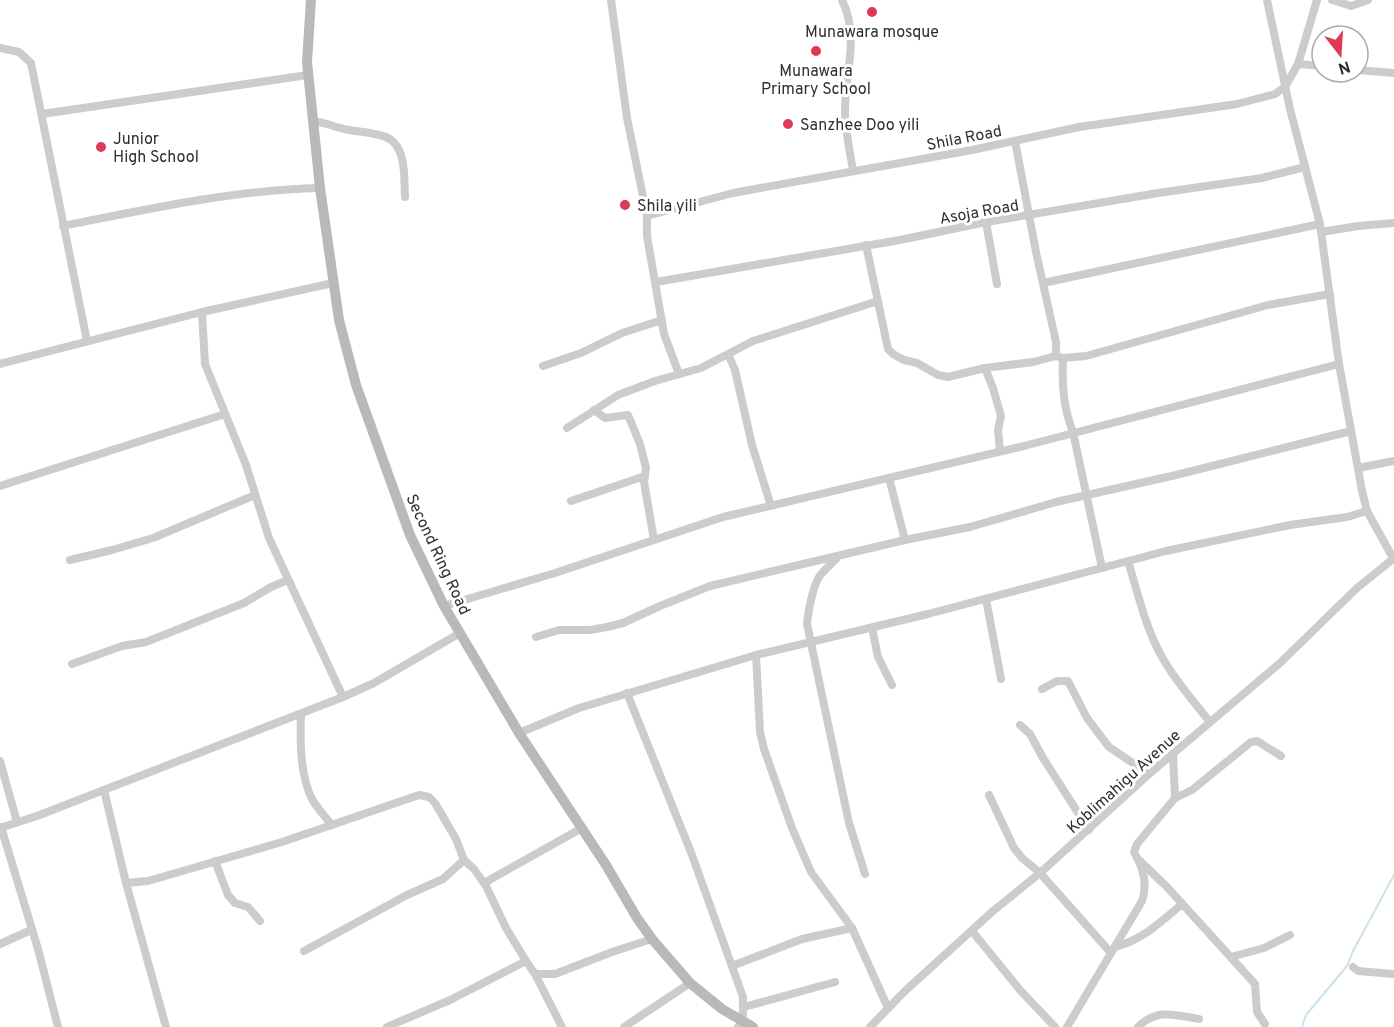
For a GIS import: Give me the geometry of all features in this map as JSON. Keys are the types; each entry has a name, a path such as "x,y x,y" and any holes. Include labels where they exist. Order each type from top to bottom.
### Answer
{"street":[{"name":"Second Ring Road","path":"311,0 307,47 309,75 320,188 339,320 356,385 410,535 444,606 519,733 652,939 690,983 744,1025"},
{"path":"611,0 627,118 648,216 647,236 664,334 679,374"},
{"path":"842,0 849,15 852,34 845,112 853,171"},
{"path":"1267,0 1285,87 1320,228 1339,364 1367,511 1393,558"},
{"path":"1285,87 1298,63 1317,0"},
{"path":"1332,0 1352,6 1368,0"},
{"path":"0,48 19,52 31,63 87,341"},
{"path":"1298,63 1310,64"},
{"path":"1370,71 1394,73"},
{"path":"42,114 309,75"},
{"name":"Shila Road","path":"648,216 733,192 1102,123 1237,104 1275,94 1285,87"},
{"path":"314,121 329,123 339,129 387,137 397,145 403,162 405,197"},
{"path":"1015,141 1060,357 1065,414 1072,432 1087,494 1102,568"},
{"name":"Asoja Road","path":"656,282 900,240 986,222 1253,179 1305,167"},
{"path":"63,226 140,210 256,192 320,188"},
{"path":"986,222 997,284"},
{"path":"1043,284 1320,228 1394,223"},
{"path":"866,245 886,344 892,354 948,377 984,368 1060,357 1086,356 1268,305 1330,294"},
{"path":"0,364 201,312 333,283"},
{"path":"567,428 618,395 700,368 753,341 878,301"},
{"path":"201,312 205,364 246,465 269,538 343,698"},
{"path":"543,366 581,353 622,333 662,320"},
{"path":"728,354 735,370 752,445 771,506"},
{"path":"444,606 555,573 723,517 1000,451 1339,364"},
{"path":"984,368 993,388 1001,416 998,430 1000,451"},
{"path":"594,411 605,418 628,415 640,444 646,468 644,482 654,540"},
{"path":"0,486 225,414"},
{"path":"536,637 559,630 590,630 615,626 710,586 970,527 1087,494 1176,475 1351,431"},
{"path":"1358,468 1394,461"},
{"path":"571,501 645,476"},
{"path":"889,478 905,540"},
{"path":"70,560 153,538 255,495"},
{"path":"519,733 579,708 756,655 872,628 1128,561 1290,525 1347,518 1367,511"},
{"path":"838,558 820,576 808,609 807,624 849,822 865,874"},
{"name":"Koblimahigu Avenue","path":"870,1027 993,911 1040,873 1149,774 1280,663 1324,618 1393,558"},
{"path":"1128,561 1146,619 1162,656 1209,722"},
{"path":"72,664 122,646 146,642 244,603 288,580"},
{"path":"986,599 1002,679"},
{"path":"872,628 878,657 892,685"},
{"path":"58,1027 38,949 1,827 343,698 384,678 460,633"},
{"path":"756,655 760,725 764,749 792,828 806,861 852,928 888,1008"},
{"path":"1042,689 1057,681 1068,681 1088,718 1109,747 1149,774"},
{"path":"627,693 692,855 743,997 744,1025"},
{"path":"301,715 300,729 307,787 313,801 332,825"},
{"path":"1020,725 1030,734 1089,830"},
{"path":"1265,1024 1257,1012 1255,984 1134,852 1137,844 1175,798 1192,790 1251,742 1257,741 1281,756"},
{"path":"1173,755 1175,798"},
{"path":"0,761 17,822"},
{"path":"104,790 126,883 166,1027"},
{"path":"126,883 148,881 282,842 419,795 429,797 435,803 456,839 464,860 484,883 506,928 536,974 562,1027"},
{"path":"989,795 1014,848 1113,950"},
{"path":"484,883 582,828"},
{"path":"304,951 398,900 443,879 464,860"},
{"path":"1067,1027 1142,901 1145,881 1139,860"},
{"path":"215,861 228,895 235,903 248,907 260,921"},
{"path":"1113,950 1144,936 1182,904"},
{"path":"732,966 802,939 852,928"},
{"path":"0,944 31,930"},
{"path":"972,931 1020,990 1055,1027"},
{"path":"1231,957 1264,948 1290,935"},
{"path":"536,974 555,974 652,939"},
{"path":"387,1027 450,1000 526,961"},
{"path":"1353,967 1358,971 1394,974"},
{"path":"744,1007 835,982"},
{"path":"624,1027 690,983"},
{"path":"1138,1027 1152,1016 1165,1013 1199,1018"}],"waterway":[{"path":"1302,1027 1306,1015 1347,966 1394,875"}],"place":[{"name":"Munawara mosque","path":"872,12"},
{"name":"Munawara Primary School","path":"816,51"},
{"name":"Sanzhee Doo yili","path":"788,124"},
{"name":"Junior High School","path":"101,147"},
{"name":"Shila yili","path":"625,205"}]}
